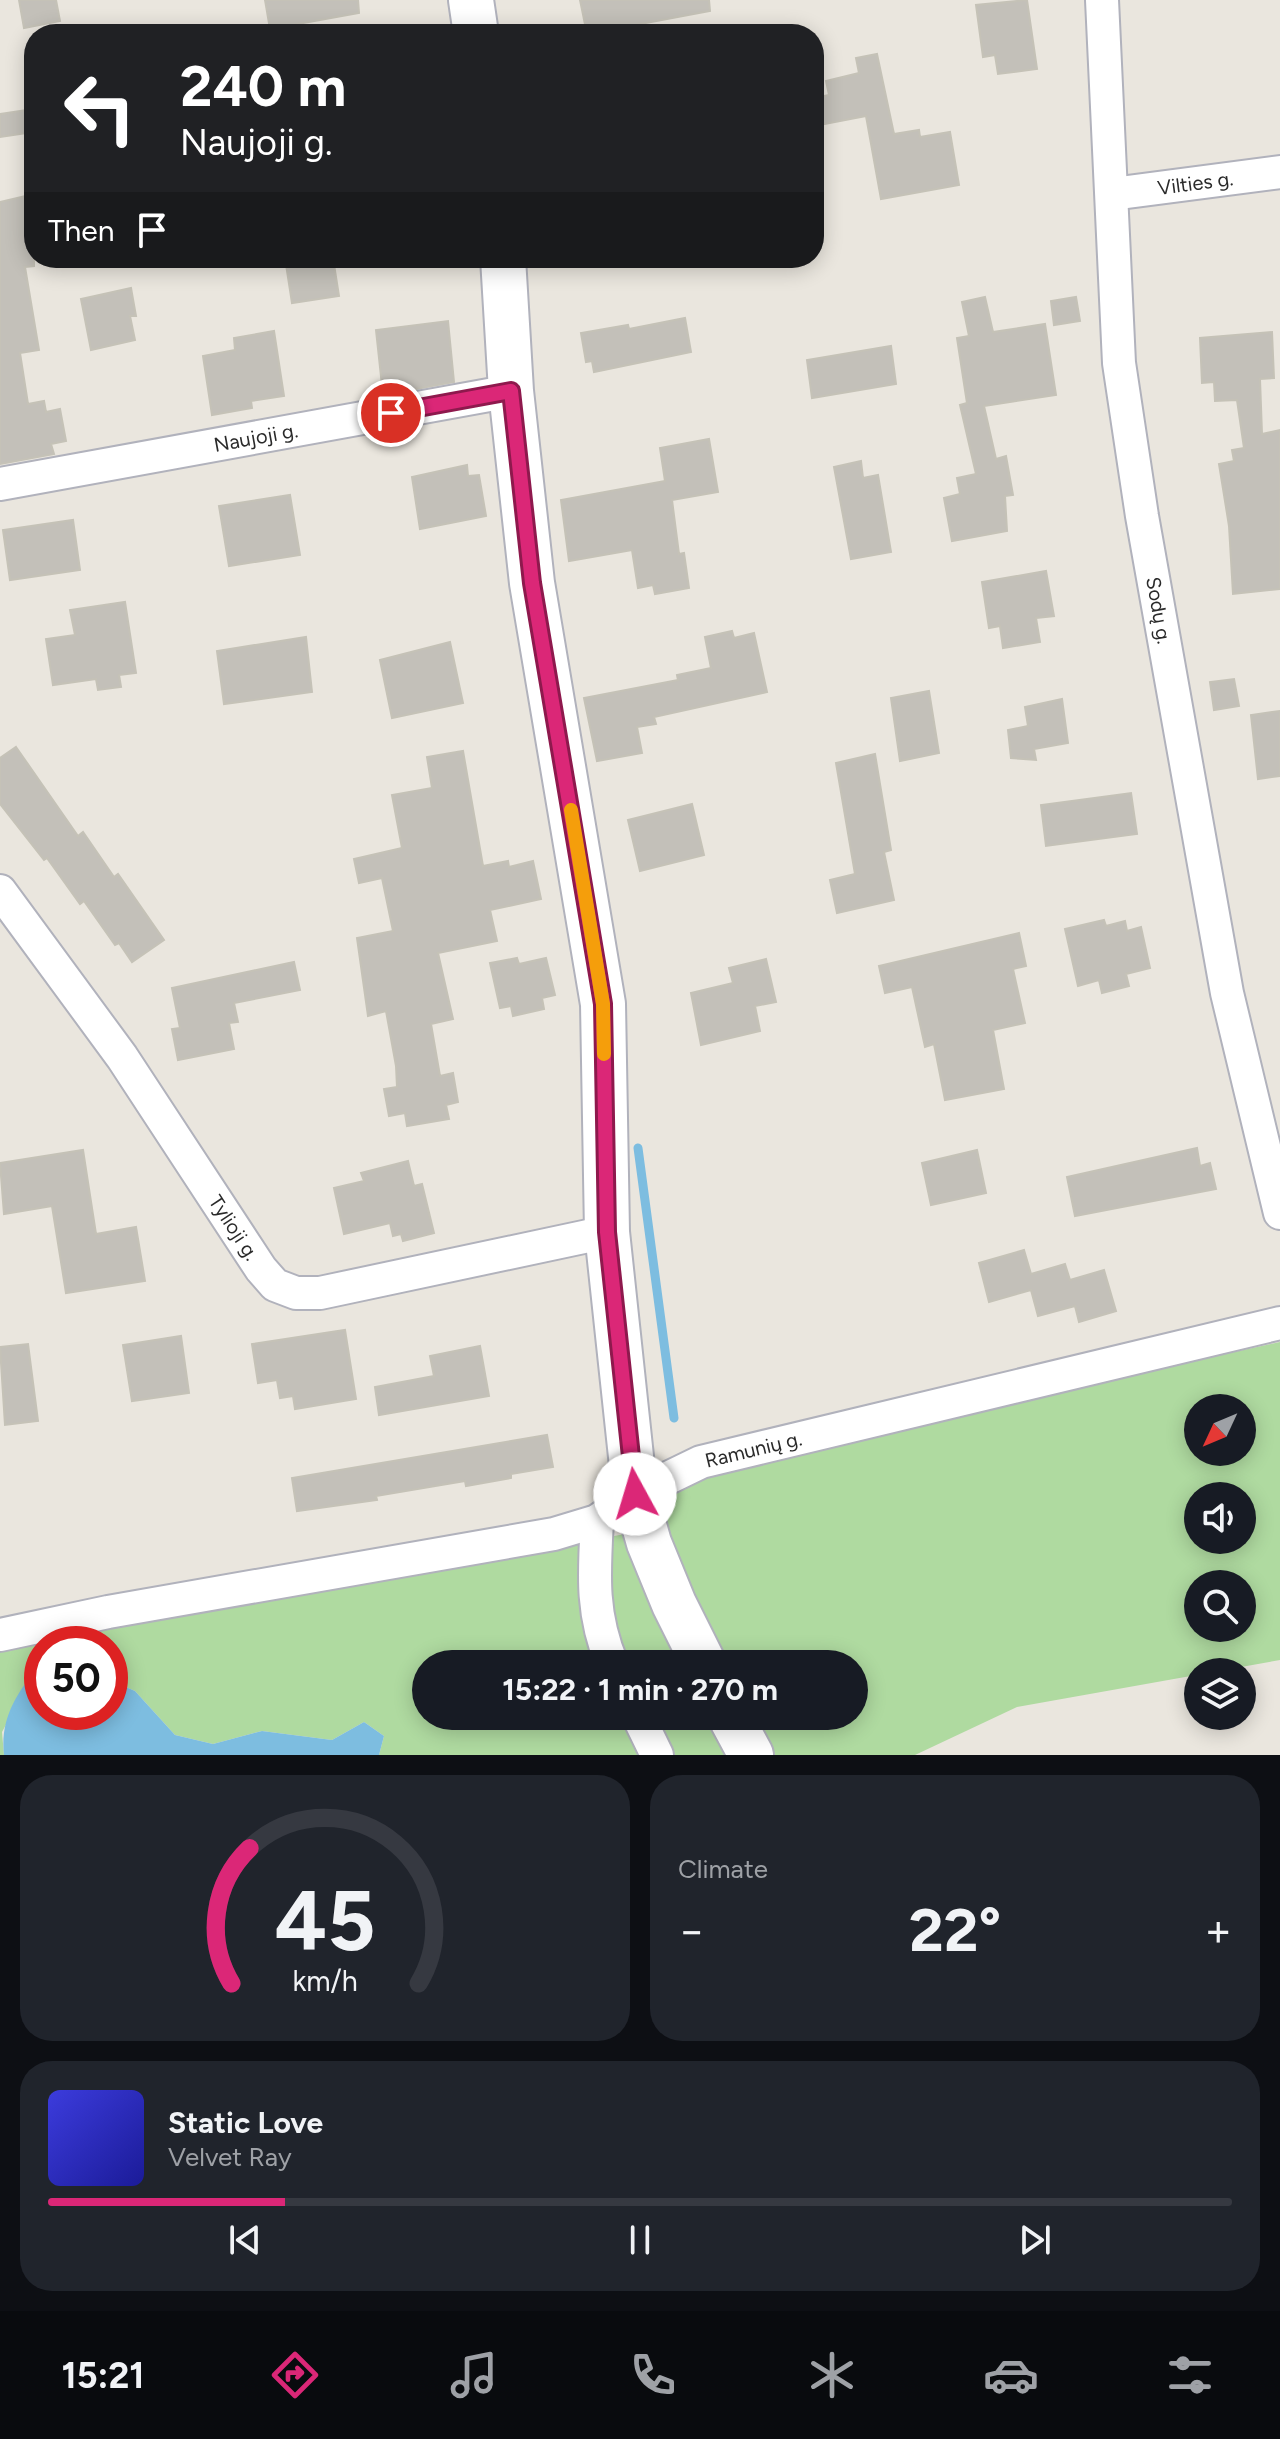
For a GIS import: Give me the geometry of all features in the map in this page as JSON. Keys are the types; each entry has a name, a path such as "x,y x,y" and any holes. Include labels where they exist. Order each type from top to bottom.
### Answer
{"main road":[{"path":"471,0 475,24"},
{"path":"504,268 511,391 532,583 603,1004 607,1232 635,1494 659,1568 697,1650"},
{"path":"738,1730 751,1755"}],"street":[{"name":"Sodų g.","path":"1102,0 1119,363 1142,516 1227,993 1280,1213"},
{"name":"Vilties g.","path":"1112,194 1280,172"},
{"name":"Naujoji g.","path":"0,484 511,391"},
{"name":"Tylioji g.","path":"0,891 122,1057 244,1245 275,1285 296,1293 320,1293 607,1232"},
{"name":"Ramunių g.","path":"0,1635 108,1612 554,1534 597,1521 669,1475 729,1455 1280,1323"},
{"path":"597,1521 593,1580 597,1623 607,1650"},
{"path":"645,1730 657,1755"}],"green space":[{"path":"1280,1342 1280,1660 1256,1664 1256,1658 1184,1658 1184,1677 1017,1707 915,1755 768,1755 756,1730 868,1730 868,1650 718,1650 660,1525 657,1509 671,1492 687,1483 1014,1400"},
{"path":"631,1533 683,1650 412,1650 412,1730 720,1730 732,1755 379,1755 384,1736 364,1722 332,1740 262,1731 213,1744 175,1735 135,1691 128,1688 128,1626 101,1626"},
{"path":"24,1644 24,1692 2,1732 4,1755 0,1755 0,1650"}],"water":[{"path":"24,1686 24,1730 128,1730 128,1688 135,1691 175,1735 213,1744 262,1731 332,1740 364,1722 384,1736 379,1755 4,1755 7,1719"}],"building":[{"path":"19,0 56,0 60,21 24,24 24,28"},
{"path":"265,0 358,0 359,13 298,24 269,24"},
{"path":"580,0 709,0 710,11 640,24 585,24"},
{"path":"1027,0 1037,69 998,74 995,55 983,57 976,5"},
{"path":"877,54 894,134 919,130 920,137 950,132 959,185 881,199 866,116 824,124 824,96 829,95 826,81 859,73 856,58"},
{"path":"24,110 24,133 0,137 0,114"},
{"path":"24,196 24,268 39,350 20,353 28,404 44,401 46,412 60,409 66,441 51,444 54,454 0,464 0,202"},
{"path":"287,268 335,268 339,296 292,303"},
{"path":"131,288 136,316 130,316 135,340 91,350 81,299"},
{"path":"985,297 993,332 1045,324 1056,395 984,406 996,459 1006,456 1013,495 1005,496 1007,531 952,541 944,498 960,494 957,478 976,474 960,405 967,403 957,338 969,336 962,302"},
{"path":"1076,297 1080,321 1054,325 1051,301"},
{"path":"685,318 691,352 594,372 592,361 586,362 581,333 628,325 629,329"},
{"path":"448,321 454,382 383,395 376,330"},
{"path":"274,331 284,396 251,401 252,408 212,415 203,356 235,350 234,338"},
{"path":"1272,332 1274,378 1260,379 1262,434 1280,430 1280,589 1233,594 1229,526 1219,464 1234,461 1232,450 1244,448 1237,400 1215,401 1214,382 1202,383 1200,338"},
{"path":"891,346 896,384 812,398 807,360"},
{"path":"709,439 718,492 672,500 679,554 684,553 689,588 655,594 653,585 638,588 632,550 569,561 561,500 665,481 660,448"},
{"path":"861,461 863,478 878,475 891,552 851,559 834,467"},
{"path":"467,465 468,476 479,475 486,516 420,529 412,477"},
{"path":"290,495 300,555 229,566 219,506"},
{"path":"73,520 80,570 10,580 3,530"},
{"path":"1046,571 1054,616 1036,618 1040,642 1003,648 1000,626 989,628 982,582"},
{"path":"125,602 136,673 119,675 121,687 98,690 96,679 53,685 46,639 75,635 70,610"},
{"path":"732,631 734,638 754,633 767,692 654,717 656,724 637,727 642,753 597,761 584,698 678,680 677,675 711,668 705,637"},
{"path":"306,637 312,692 224,704 217,651"},
{"path":"450,642 463,703 392,718 380,660"},
{"path":"1234,679 1239,706 1214,710 1210,682"},
{"path":"929,691 939,753 900,761 891,698"},
{"path":"1062,699 1068,743 1034,749 1036,760 1011,758 1008,730 1028,726 1025,707"},
{"path":"1280,711 1280,776 1258,779 1251,715"},
{"path":"16,747 78,836 83,832 114,877 118,874 164,940 132,962 119,943 115,945 84,901 80,904 47,858 44,860 0,804 0,758"},
{"path":"463,751 483,866 508,861 509,867 533,861 541,899 490,910 497,941 438,953 453,1019 431,1024 440,1076 453,1073 458,1102 446,1105 449,1119 407,1126 405,1113 389,1116 384,1089 397,1087 396,1066 386,1011 368,1016 357,938 393,931 382,878 359,883 354,859 402,848 392,795 432,788 427,757"},
{"path":"875,754 891,850 884,852 894,900 837,913 830,880 855,874 836,763"},
{"path":"1131,793 1137,834 1046,846 1041,805"},
{"path":"692,804 704,855 640,871 628,820"},
{"path":"1104,920 1106,926 1125,921 1127,931 1141,927 1150,968 1126,974 1129,986 1102,993 1099,980 1078,986 1065,929"},
{"path":"1019,933 1026,966 1013,969 1025,1023 993,1030 1004,1089 945,1100 934,1044 925,1047 912,987 885,993 879,966"},
{"path":"517,958 519,964 546,958 555,995 542,998 544,1009 513,1016 511,1006 500,1008 490,963"},
{"path":"766,959 776,1002 755,1006 760,1031 701,1045 691,993 733,983 729,968"},
{"path":"294,962 300,990 234,1003 238,1022 229,1023 234,1049 178,1060 172,1029 180,1028 172,988"},
{"path":"1197,1148 1200,1166 1210,1163 1216,1189 1075,1216 1067,1177"},
{"path":"83,1150 96,1234 136,1227 145,1281 66,1293 52,1206 4,1214 0,1163"},
{"path":"977,1150 986,1193 931,1205 922,1163"},
{"path":"408,1161 414,1186 422,1184 434,1233 403,1241 401,1234 393,1236 390,1223 344,1234 334,1188 364,1181 361,1173"},
{"path":"1024,1250 1031,1274 1065,1264 1070,1280 1104,1270 1116,1311 1079,1322 1075,1306 1038,1316 1031,1290 989,1302 979,1263"},
{"path":"345,1330 356,1399 295,1409 293,1396 280,1398 277,1380 258,1383 252,1344"},
{"path":"181,1336 189,1393 132,1401 123,1345"},
{"path":"28,1344 38,1421 5,1425 0,1347"},
{"path":"480,1346 489,1396 379,1415 375,1387 434,1376 430,1356"},
{"path":"547,1435 553,1467 466,1486 465,1481 376,1496 377,1500 297,1511 292,1478"}],"waterway":[{"path":"638,1148 674,1418"}],"slow traffic":[{"path":"571,810 603,1004 604,1054"}],"route":[{"path":"391,413 511,391 532,583 603,1004 607,1232 635,1494"}]}
